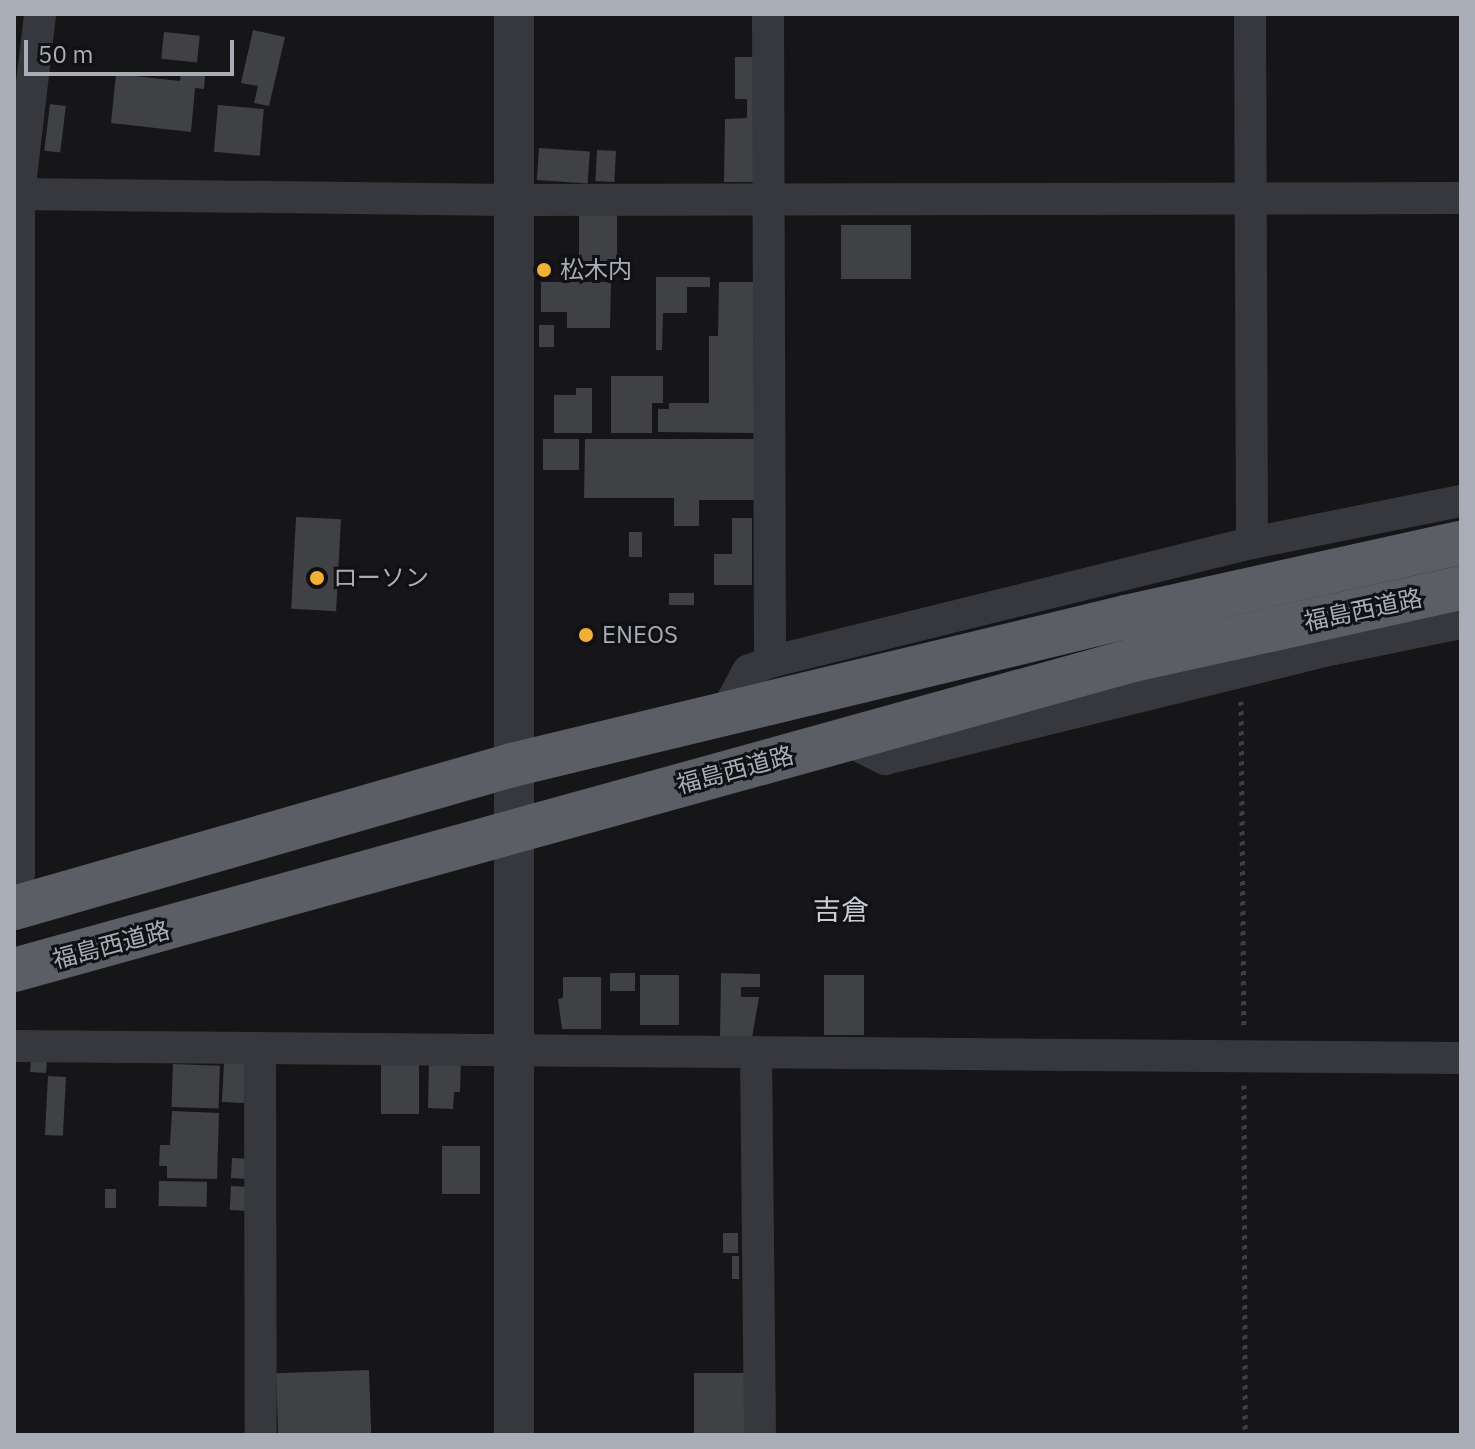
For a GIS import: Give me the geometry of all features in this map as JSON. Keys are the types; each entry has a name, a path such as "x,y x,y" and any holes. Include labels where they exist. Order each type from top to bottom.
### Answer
{"highway":[{"name":"福島西道路","path":"16,886 239,843 512,765 726,712 1461,543"},
{"name":"福島西道路","path":"14,970 1133,660 1461,588"}],"street":[{"path":"16,886 16,328 19,194 23,81 40,14"},
{"path":"514,14 514,1435"},
{"path":"768,14 770,662"},
{"path":"1250,14 1252,543"},
{"path":"19,194 513,200 1461,198"},
{"path":"726,712 748,671 770,662 1252,543 1461,501"},
{"path":"845,739 885,759 1334,649 1461,623"},
{"path":"14,1046 1461,1058"},
{"path":"260,1049 261,1435"},
{"path":"756,1053 760,1435"}],"building":[{"path":"253,30 285,37 269,106 254,103 258,86 241,83"},
{"path":"164,32 200,36 197,63 161,59"},
{"path":"735,57 759,57 759,182 724,182 725,119 747,118 747,99 735,99"},
{"path":"181,73 205,76 204,89 195,88 191,132 111,123 116,74 180,81"},
{"path":"50,104 66,106 60,153 44,151"},
{"path":"218,105 264,109 260,156 214,152"},
{"path":"539,148 590,152 588,183 537,180"},
{"path":"597,150 616,151 614,182 595,181"},
{"path":"579,207 617,207 617,265 579,265"},
{"path":"841,225 911,225 911,279 841,279"},
{"path":"656,277 710,277 710,287 687,287 687,313 663,313 662,350 656,350"},
{"path":"541,282 611,282 610,328 567,328 567,312 541,312"},
{"path":"719,282 754,282 754,433 658,432 658,409 669,409 669,403 709,403 709,336 718,336"},
{"path":"539,325 554,325 554,347 539,347"},
{"path":"611,376 663,376 663,403 652,403 652,433 611,433"},
{"path":"576,388 592,388 592,433 554,433 554,395 576,395"},
{"path":"543,439 579,439 579,470 543,470"},
{"path":"585,439 758,439 758,500 699,500 699,526 674,526 674,498 584,498"},
{"path":"296,517 341,519 336,611 291,609"},
{"path":"732,518 752,518 752,585 714,585 714,554 732,554"},
{"path":"629,532 642,532 642,557 629,557"},
{"path":"669,593 694,593 694,605 669,605"},
{"path":"610,973 635,973 635,991 610,991"},
{"path":"721,973 760,974 760,987 741,987 741,997 759,997 752,1038 720,1041"},
{"path":"640,975 679,975 679,1025 640,1025"},
{"path":"824,975 864,975 864,1035 824,1035"},
{"path":"563,977 601,977 601,1029 562,1029 558,999 563,998"},
{"path":"31,1059 47,1060 46,1073 30,1072"},
{"path":"429,1060 461,1060 460,1092 454,1092 453,1109 428,1108"},
{"path":"381,1061 419,1061 419,1114 381,1114"},
{"path":"224,1062 246,1063 244,1103 222,1102"},
{"path":"173,1064 220,1066 218,1109 171,1107"},
{"path":"48,1076 66,1077 63,1136 45,1135"},
{"path":"172,1111 219,1113 217,1179 167,1178 167,1166 159,1166 160,1145 170,1145"},
{"path":"442,1146 480,1146 480,1194 442,1194"},
{"path":"232,1158 251,1159 250,1179 231,1178"},
{"path":"159,1181 207,1182 207,1207 159,1206"},
{"path":"231,1186 251,1187 250,1211 230,1210"},
{"path":"105,1189 116,1189 116,1208 105,1208"},
{"path":"723,1233 738,1233 738,1253 723,1253"},
{"path":"732,1256 739,1256 739,1279 732,1279"},
{"path":"369,1370 371,1435 278,1435 276,1373"},
{"path":"694,1373 748,1373 748,1435 694,1435"}],"place":[{"name":"松木内","path":"544,270"},
{"name":"ローソン","path":"317,578"},
{"name":"ENEOS","path":"586,635"}],"district":[{"name":"吉倉","path":"841,910"}]}
